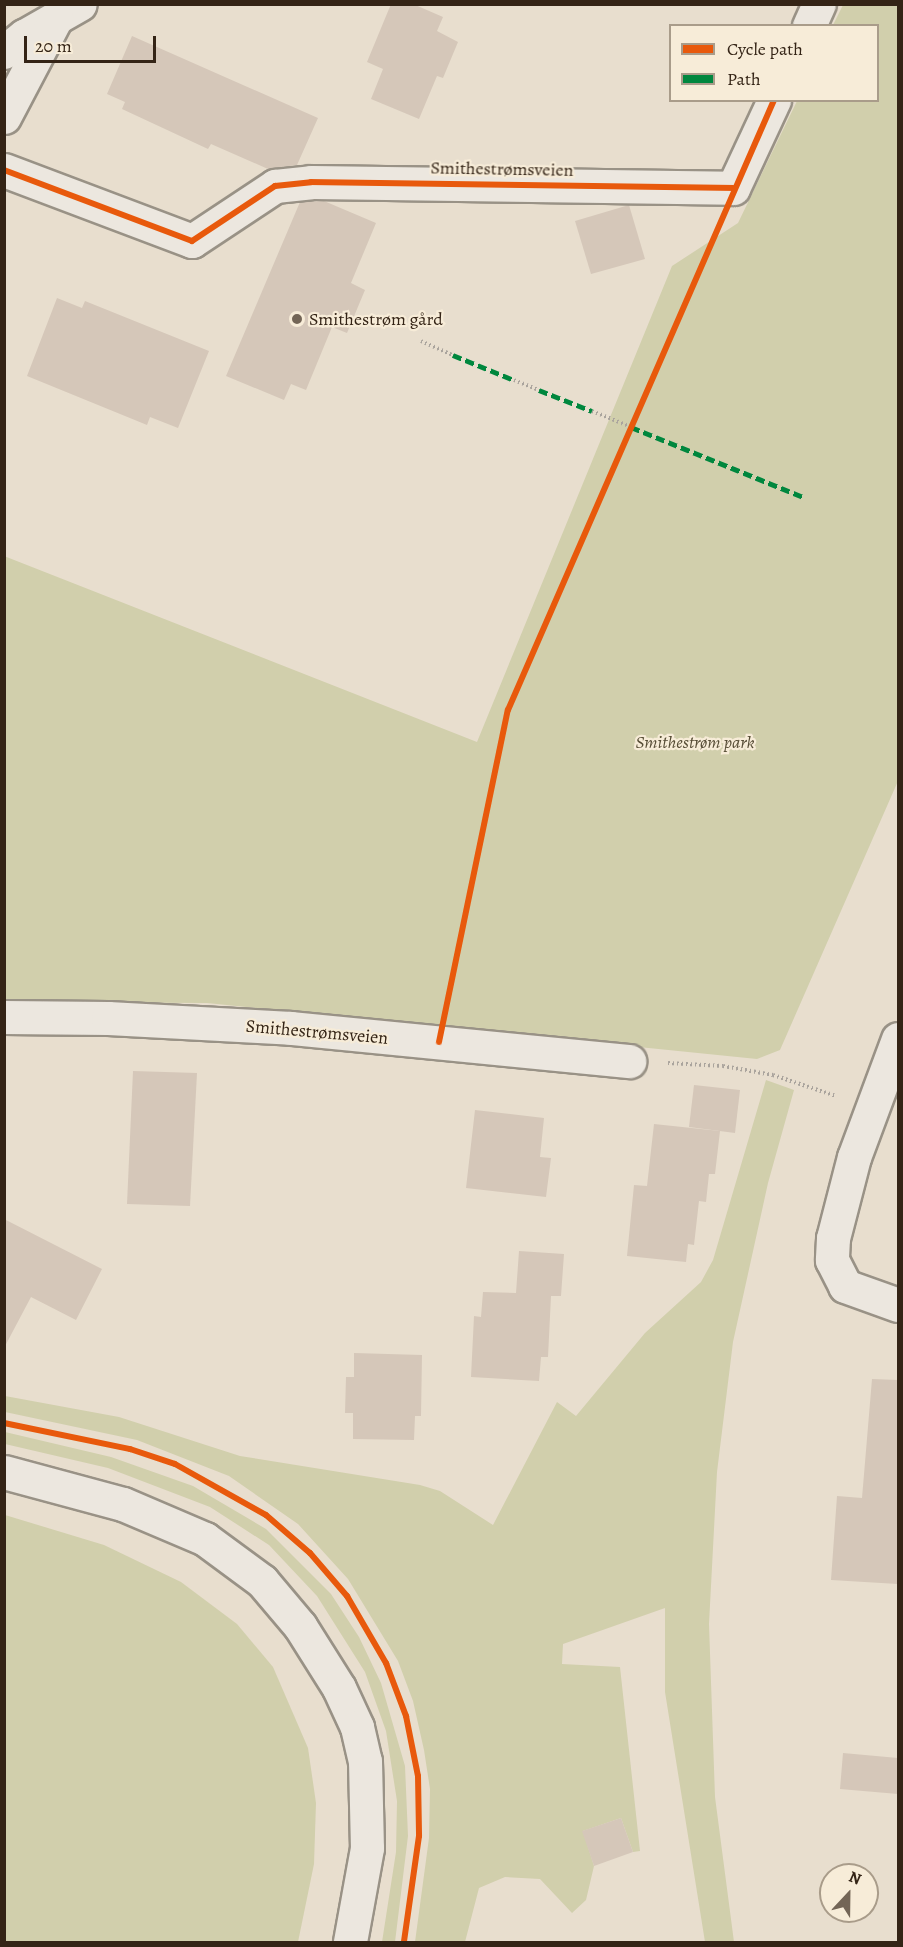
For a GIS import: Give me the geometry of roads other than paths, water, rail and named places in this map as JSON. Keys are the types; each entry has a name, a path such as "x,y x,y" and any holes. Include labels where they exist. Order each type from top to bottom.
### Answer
{"street":[{"path":"810,24 819,4"},
{"path":"4,52 68,11"},
{"path":"4,117 68,11"},
{"name":"Smithestrømsveien","path":"4,170 192,241 275,186 311,182 733,188 773,102"},
{"name":"Smithestrømsveien","path":"4,1017 108,1018 291,1028 629,1061"},
{"path":"893,1304 844,1286 832,1260 833,1238 854,1157 898,1039"},
{"path":"4,1472 123,1504 205,1539 262,1581 300,1626 339,1688 357,1727 365,1761 368,1848 350,1942"}],"place":[{"name":"Smithestrøm gård","path":"297,319"}],"park label":[{"name":"Smithestrøm park","path":"695,742"}]}
